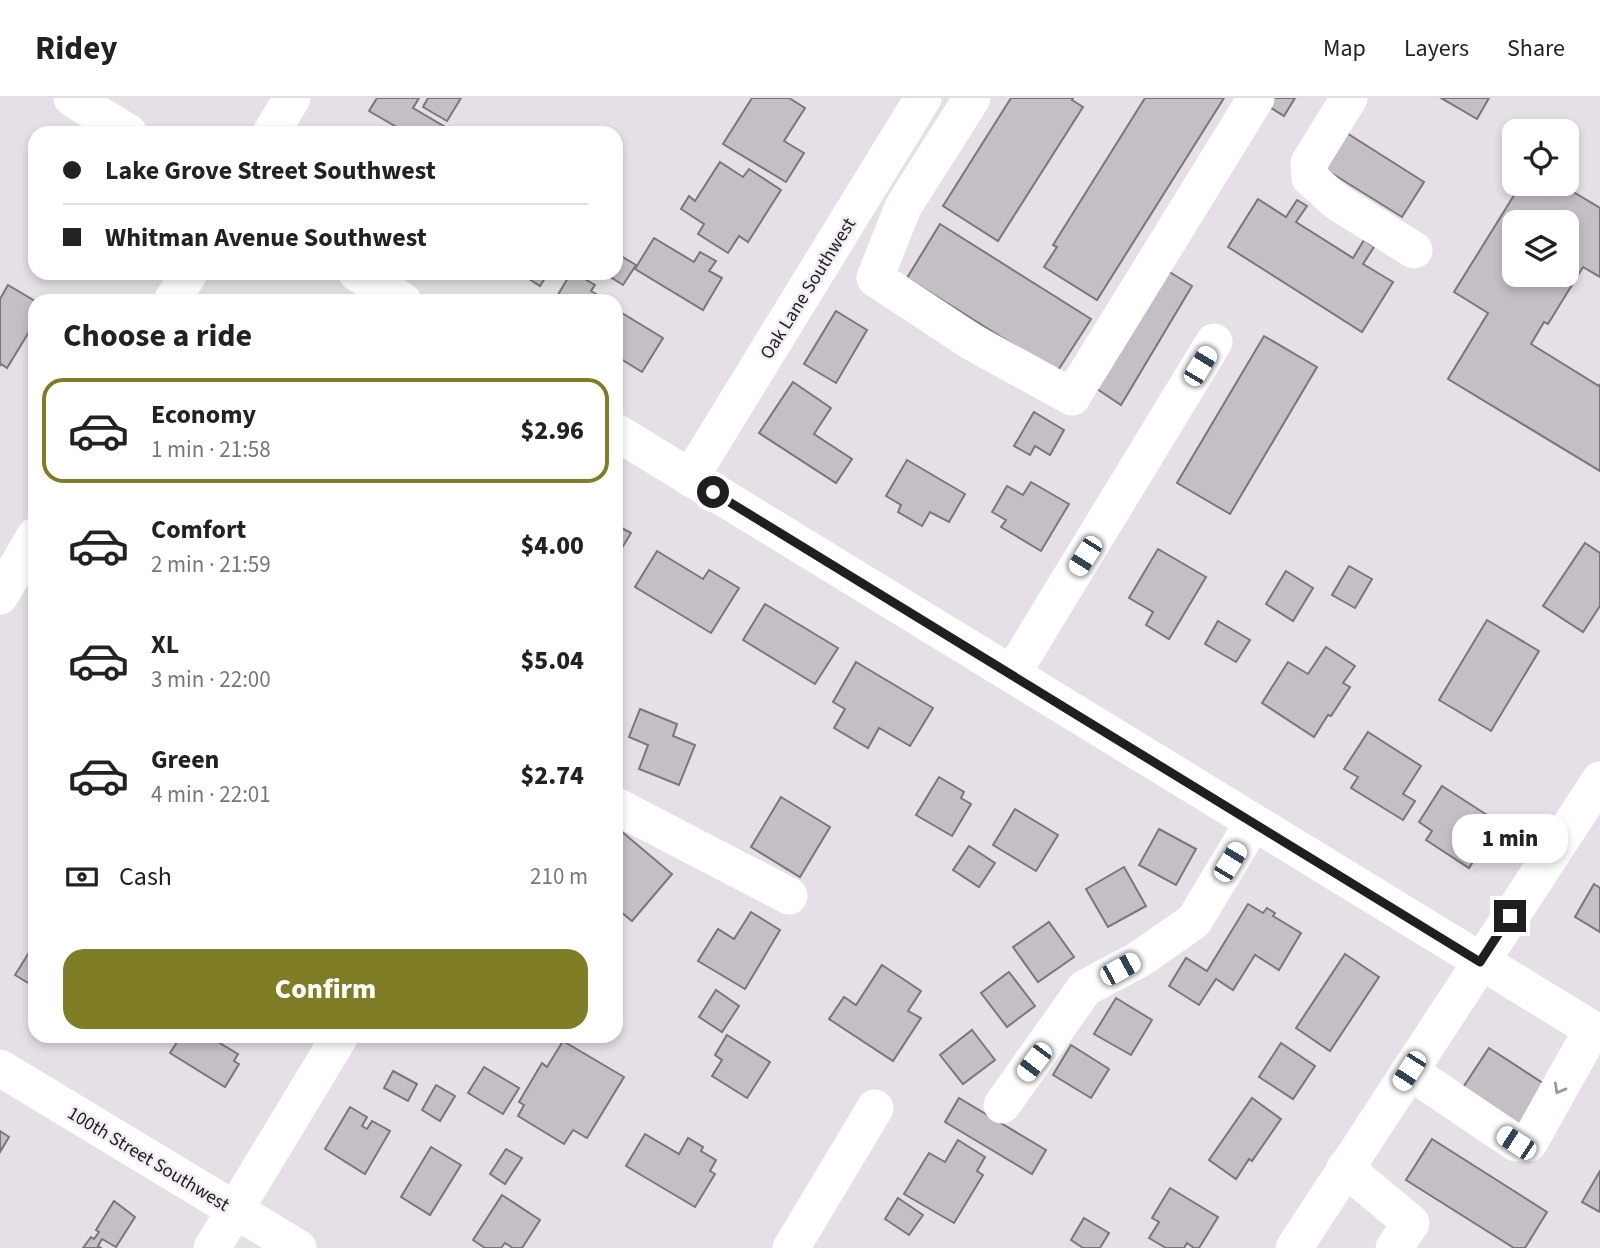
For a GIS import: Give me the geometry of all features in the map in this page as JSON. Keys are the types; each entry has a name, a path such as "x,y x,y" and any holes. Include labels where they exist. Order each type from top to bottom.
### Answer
{"street":[{"path":"72,98 118,126"},
{"path":"275,126 292,98"},
{"name":"Oak Lane Southwest","path":"690,478 923,98"},
{"path":"972,98 903,207 875,278 972,342 1072,397 1256,98"},
{"path":"1349,98 1309,163 1310,178 1337,202 1414,250"},
{"path":"368,280 391,294"},
{"path":"1012,674 1214,342"},
{"path":"623,436 1596,1032 1529,1143 1516,1143 1409,1071"},
{"path":"0,596 28,548"},
{"path":"1294,1248 1600,780"},
{"path":"623,810 789,896"},
{"path":"1002,1105 1085,988 1138,960 1194,921 1254,823"},
{"path":"212,1248 336,1043"},
{"name":"100th Street Southwest","path":"0,1068 298,1248"},
{"path":"792,1248 875,1108"},
{"path":"1345,1168 1411,1223 1394,1248"}],"building":[{"path":"377,98 419,98 413,108 444,126 395,126 369,111"},
{"path":"428,98 461,98 447,121 423,107"},
{"path":"752,98 789,98 805,108 784,141 804,153 786,182 723,144"},
{"path":"1011,98 1073,98 1072,100 1083,107 998,241 943,206"},
{"path":"1145,98 1224,98 1097,300 1044,267 1057,247 1053,245"},
{"path":"1262,98 1295,98 1284,116 1260,101"},
{"path":"1441,98 1489,98 1477,119"},
{"path":"1342,130 1424,182 1402,217 1320,166"},
{"path":"720,162 743,177 749,169 781,190 748,242 739,236 728,253 698,234 704,224 681,209 689,196 695,201"},
{"path":"1579,195 1600,208 1600,277 1583,267 1579,274 1579,210 1505,210 1514,196"},
{"path":"1258,199 1286,217 1297,200 1307,206 1296,222 1353,258 1364,240 1374,247 1363,264 1393,282 1362,332 1228,247"},
{"path":"1502,215 1502,287 1571,287 1548,324 1544,322 1531,344 1599,386 1600,384 1600,471 1448,379 1488,313 1454,292"},
{"path":"940,224 1091,319 1057,372 907,278"},
{"path":"654,238 694,262 700,252 716,261 709,271 722,278 703,310 635,269"},
{"path":"623,257 636,265 623,285 615,280 623,280"},
{"path":"1168,271 1192,286 1121,405 1097,389"},
{"path":"531,280 544,280 540,286"},
{"path":"567,280 587,280 595,285 591,291 596,294 558,294"},
{"path":"8,285 28,297 28,334 7,368 1,364 0,366 0,299"},
{"path":"836,311 867,330 836,383 804,364"},
{"path":"623,314 663,338 642,372 623,360"},
{"path":"1264,336 1317,367 1230,514 1177,483"},
{"path":"793,382 831,408 814,434 852,459 836,483 759,433"},
{"path":"1034,412 1064,430 1050,455 1035,446 1030,455 1014,446"},
{"path":"907,460 965,494 949,522 930,512 922,526 898,512 901,505 886,496"},
{"path":"1031,482 1069,504 1041,551 1001,527 1006,520 992,512 1007,486 1023,495"},
{"path":"623,529 631,533 623,546"},
{"path":"1585,543 1600,553 1600,606 1583,632 1543,606"},
{"path":"1158,549 1206,577 1169,639 1146,625 1153,612 1129,598"},
{"path":"657,551 703,579 709,570 739,588 711,633 635,587"},
{"path":"1349,566 1372,579 1355,608 1332,595"},
{"path":"1286,571 1313,588 1293,621 1266,604"},
{"path":"765,604 838,648 815,684 743,640"},
{"path":"1487,620 1539,651 1491,731 1439,700"},
{"path":"1218,621 1250,640 1236,662 1205,644"},
{"path":"1326,647 1355,666 1343,683 1350,687 1314,737 1262,703 1288,662 1308,674"},
{"path":"856,662 933,708 910,746 879,728 868,748 834,728 845,709 833,702"},
{"path":"640,709 677,724 673,736 695,745 679,785 639,769 648,745 629,737"},
{"path":"1368,732 1421,766 1403,794 1415,801 1403,820 1351,788 1358,777 1344,769"},
{"path":"939,777 964,792 961,798 971,804 952,836 916,815"},
{"path":"1442,786 1498,822 1469,868 1426,840 1432,831 1419,822"},
{"path":"781,797 830,827 800,877 751,847"},
{"path":"1015,809 1058,835 1036,871 993,845"},
{"path":"1159,829 1196,849 1176,885 1139,865"},
{"path":"623,833 672,874 632,921 623,914"},
{"path":"969,846 995,863 979,887 953,870"},
{"path":"1124,867 1146,906 1108,927 1086,889"},
{"path":"1594,884 1600,888 1600,932 1575,917"},
{"path":"1248,904 1263,913 1267,908 1275,913 1273,916 1301,933 1279,970 1255,955 1233,990 1216,979 1199,1005 1169,986 1186,958 1207,971"},
{"path":"751,912 780,930 745,989 698,961 718,929 734,939"},
{"path":"1049,922 1074,957 1038,982 1013,947"},
{"path":"28,954 28,983 15,975"},
{"path":"1345,954 1379,977 1330,1051 1296,1028"},
{"path":"882,965 921,991 908,1011 921,1018 893,1061 829,1019 844,997 856,1005"},
{"path":"1009,972 1035,1006 1007,1027 981,993"},
{"path":"716,990 739,1006 722,1032 699,1017"},
{"path":"1116,998 1152,1020 1131,1055 1094,1034"},
{"path":"972,1030 995,1060 963,1084 940,1055"},
{"path":"727,1035 770,1062 747,1098 712,1076 722,1060 715,1055"},
{"path":"176,1043 220,1043 238,1054 234,1061 239,1064 225,1087 170,1053"},
{"path":"562,1043 566,1043 624,1077 587,1138 573,1130 564,1144 518,1116 524,1105 519,1102 542,1063 547,1067"},
{"path":"1281,1043 1315,1066 1293,1099 1259,1077"},
{"path":"1071,1045 1109,1069 1091,1098 1053,1075"},
{"path":"1489,1048 1549,1087 1520,1131 1460,1092"},
{"path":"484,1067 519,1088 503,1114 468,1093"},
{"path":"393,1071 417,1084 408,1101 384,1088"},
{"path":"436,1085 455,1096 440,1121 422,1110"},
{"path":"959,1098 1046,1150 1032,1174 945,1122"},
{"path":"1252,1098 1281,1119 1236,1179 1209,1160"},
{"path":"350,1107 367,1117 362,1126 367,1129 372,1121 390,1131 365,1174 325,1149"},
{"path":"0,1131 9,1137 0,1152"},
{"path":"645,1134 679,1154 688,1138 703,1147 701,1151 716,1160 710,1171 715,1174 695,1207 626,1166"},
{"path":"1432,1139 1547,1212 1525,1248 1514,1248 1406,1180"},
{"path":"958,1140 985,1157 977,1171 983,1175 954,1223 904,1194 929,1153 945,1162"},
{"path":"431,1147 461,1165 430,1215 401,1197"},
{"path":"506,1149 522,1158 505,1184 490,1174"},
{"path":"1600,1171 1600,1212 1582,1202"},
{"path":"1170,1188 1218,1217 1199,1248 1187,1243 1184,1248 1166,1248 1149,1238 1159,1222 1152,1218"},
{"path":"502,1195 540,1220 522,1248 513,1248 505,1243 501,1248 485,1248 473,1240"},
{"path":"898,1198 923,1215 909,1235 885,1219"},
{"path":"114,1201 135,1217 116,1247 102,1239 98,1246 101,1248 83,1248 91,1237 94,1239 99,1232 96,1230"},
{"path":"1084,1218 1109,1233 1100,1248 1083,1248 1071,1240"}],"route":[{"path":"713,492 1480,962 1510,916"}]}
